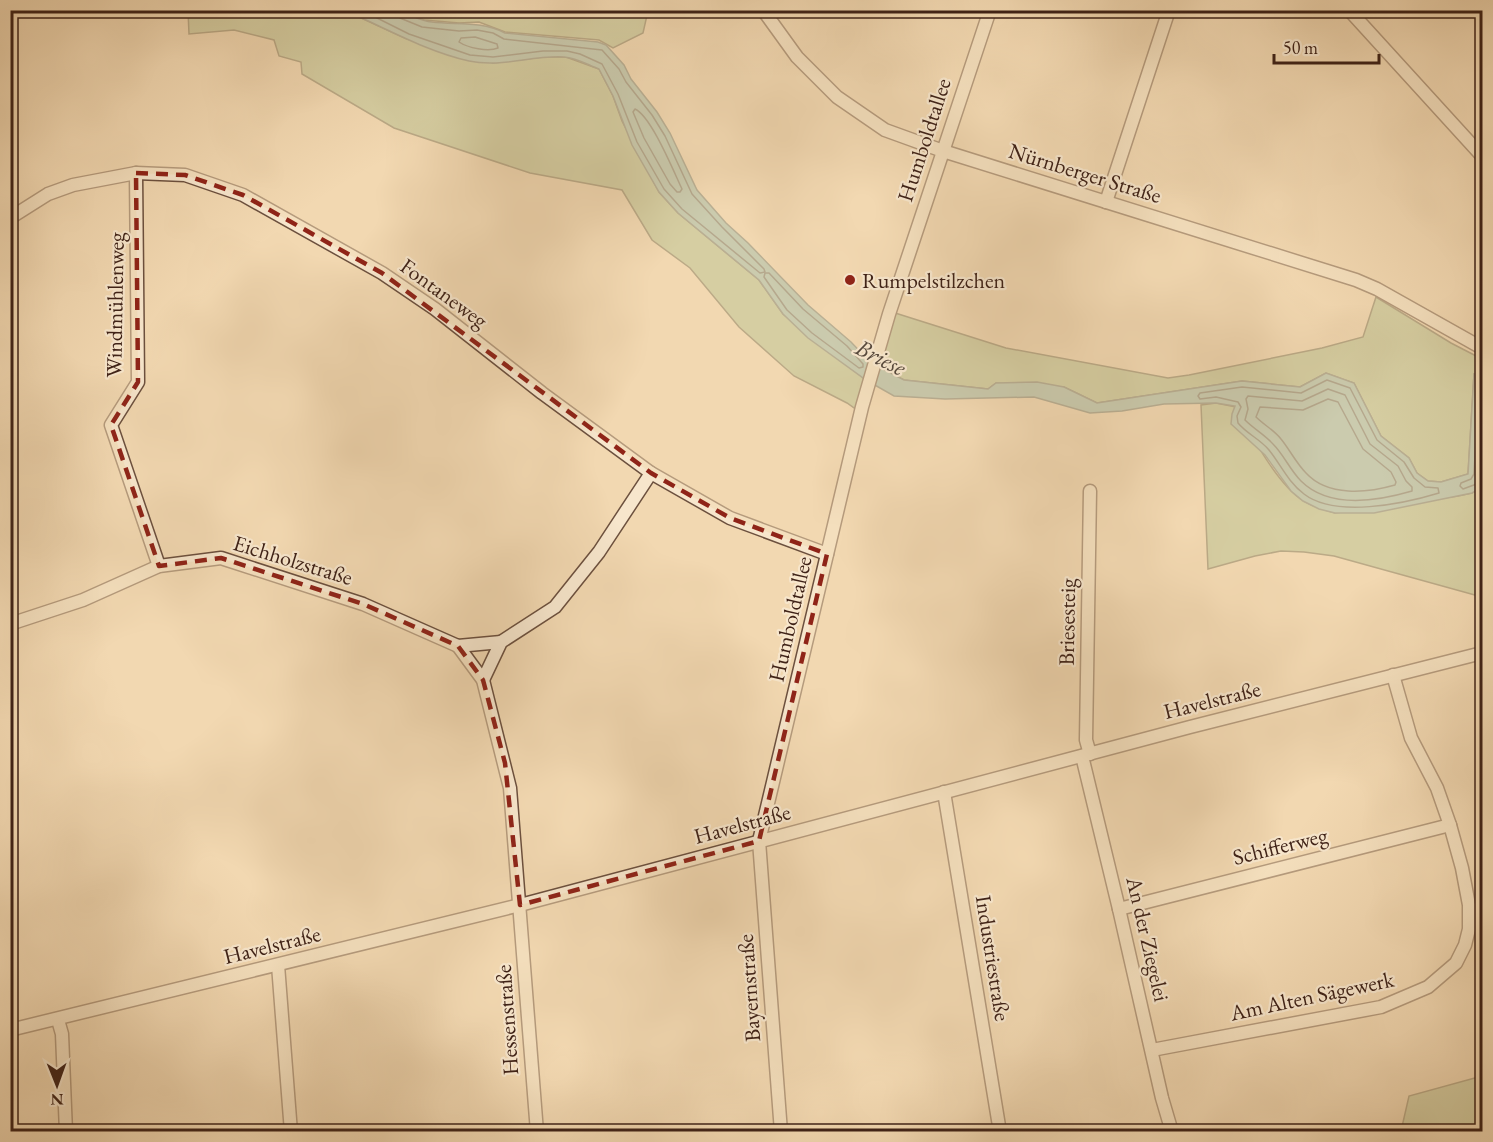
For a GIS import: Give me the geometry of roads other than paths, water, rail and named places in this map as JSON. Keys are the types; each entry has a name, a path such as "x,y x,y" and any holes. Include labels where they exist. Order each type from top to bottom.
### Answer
{"street":[{"name":"Nürnberger Straße","path":"763,10 797,57 837,97 885,130 943,151 1356,280 1377,289 1482,348"},
{"name":"Humboldtallee","path":"759,841 862,407 990,10"},
{"path":"1106,202 1169,10"},
{"path":"1349,10 1482,156"},
{"name":"Fontaneweg","path":"10,218 48,194 73,185 136,173 185,175 243,195 373,268 435,309 542,393 651,473 730,518 827,554"},
{"name":"Windmühlenweg","path":"136,173 138,382 111,424 159,566"},
{"name":"Eichholzstraße","path":"458,646 501,642 555,607 599,552 651,473"},
{"name":"Briesesteig","path":"1086,755 1090,491"},
{"name":"Eichholzstraße","path":"10,624 83,600 159,566 221,558 363,603 458,646 483,680 510,788 519,905"},
{"path":"483,680 501,642"},
{"name":"Havelstraße","path":"10,1030 519,905 1482,653"},
{"name":"Am Alten Sägewerk","path":"1152,1050 1382,1007 1428,987 1456,963 1465,945 1469,929 1469,905 1464,877 1437,788 1411,738 1393,675"},
{"name":"An der Ziegelei","path":"1086,755 1162,1098 1172,1131"},
{"name":"Industriestraße","path":"944,792 1000,1131"},
{"name":"Schifferweg","path":"1119,909 1450,825"},
{"name":"Bayernstraße","path":"759,841 781,1131"},
{"name":"Hessenstraße","path":"519,905 537,1131"},
{"path":"278,965 291,1131"},
{"path":"58,1020 62,1034 66,1131"}],"water":[{"path":"391,10 427,21 479,25 505,33 598,42 606,45 624,65 631,79 657,112 670,133 697,190 726,223 808,305 851,342 871,363 904,380 988,389 996,383 1037,382 1064,387 1097,403 1242,381 1300,387 1326,373 1354,383 1381,436 1409,458 1417,473 1428,481 1441,482 1468,474 1474,374 1482,373 1482,487 1472,493 1374,513 1335,513 1319,509 1303,501 1291,491 1265,455 1231,424 1235,406 1216,403 1164,404 1122,411 1090,413 1034,397 945,399 894,396 866,380 808,338 783,314 759,280 678,213 659,192 632,145 613,96 599,69 564,57 493,63 469,61 421,45 346,11"}],"place":[{"name":"Rumpelstilzchen","path":"850,280"}],"water label":[{"name":"Briese","path":"881,357"}]}
